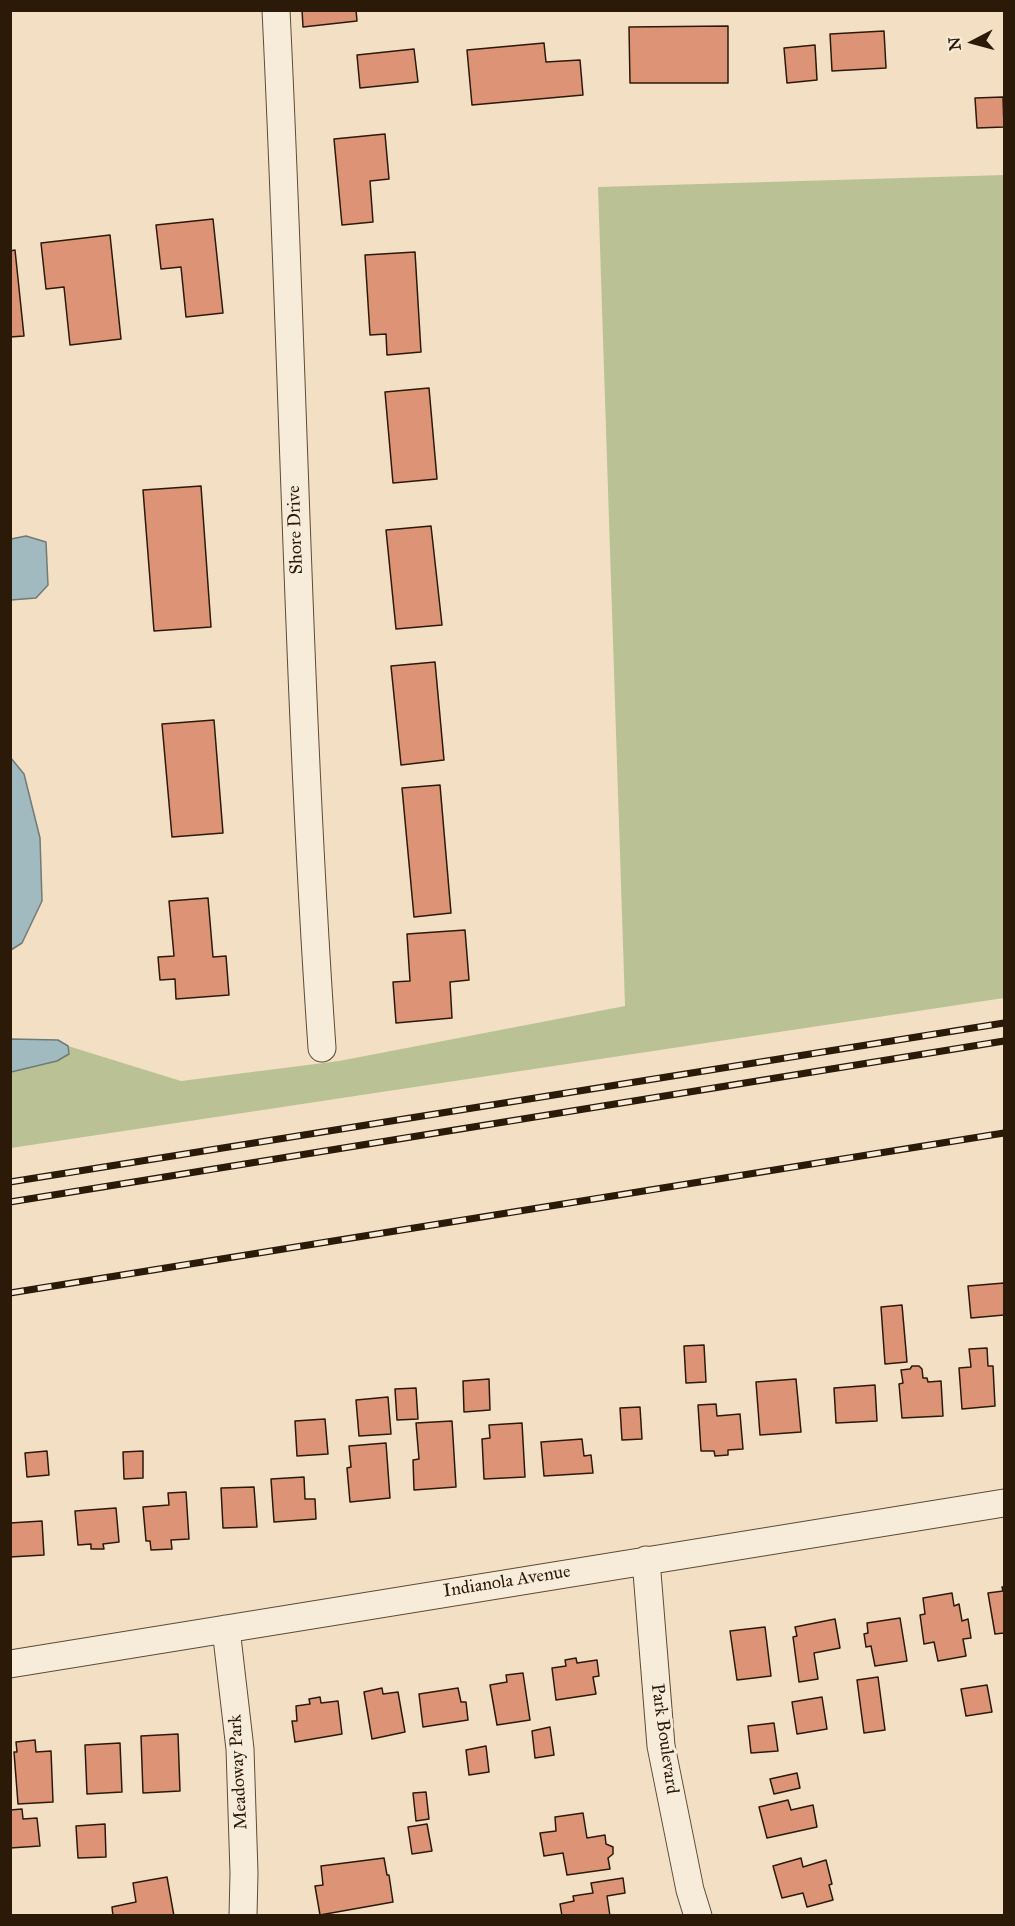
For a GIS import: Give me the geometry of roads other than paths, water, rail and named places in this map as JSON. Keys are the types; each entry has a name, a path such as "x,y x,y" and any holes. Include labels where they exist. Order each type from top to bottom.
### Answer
{"street":[{"name":"Shore Drive","path":"276,10 298,601 322,1048"},
{"name":"Indianola Avenue","path":"10,1664 1005,1503"},
{"name":"Park Boulevard","path":"646,1560 661,1746 690,1890 698,1916"},
{"name":"Meadoway Park","path":"226,1629 240,1749 243,1916"}],"water":[{"path":"26,536 46,542 48,585 36,598 11,600 11,539"},
{"path":"10,757 24,774 40,838 42,901 22,943 11,950"},
{"path":"11,1039 58,1040 68,1046 69,1054 57,1061 11,1072"}],"railway":[{"path":"10,1182 1004,1023"},
{"path":"10,1202 1004,1041"},
{"path":"10,1293 1004,1133"}]}
